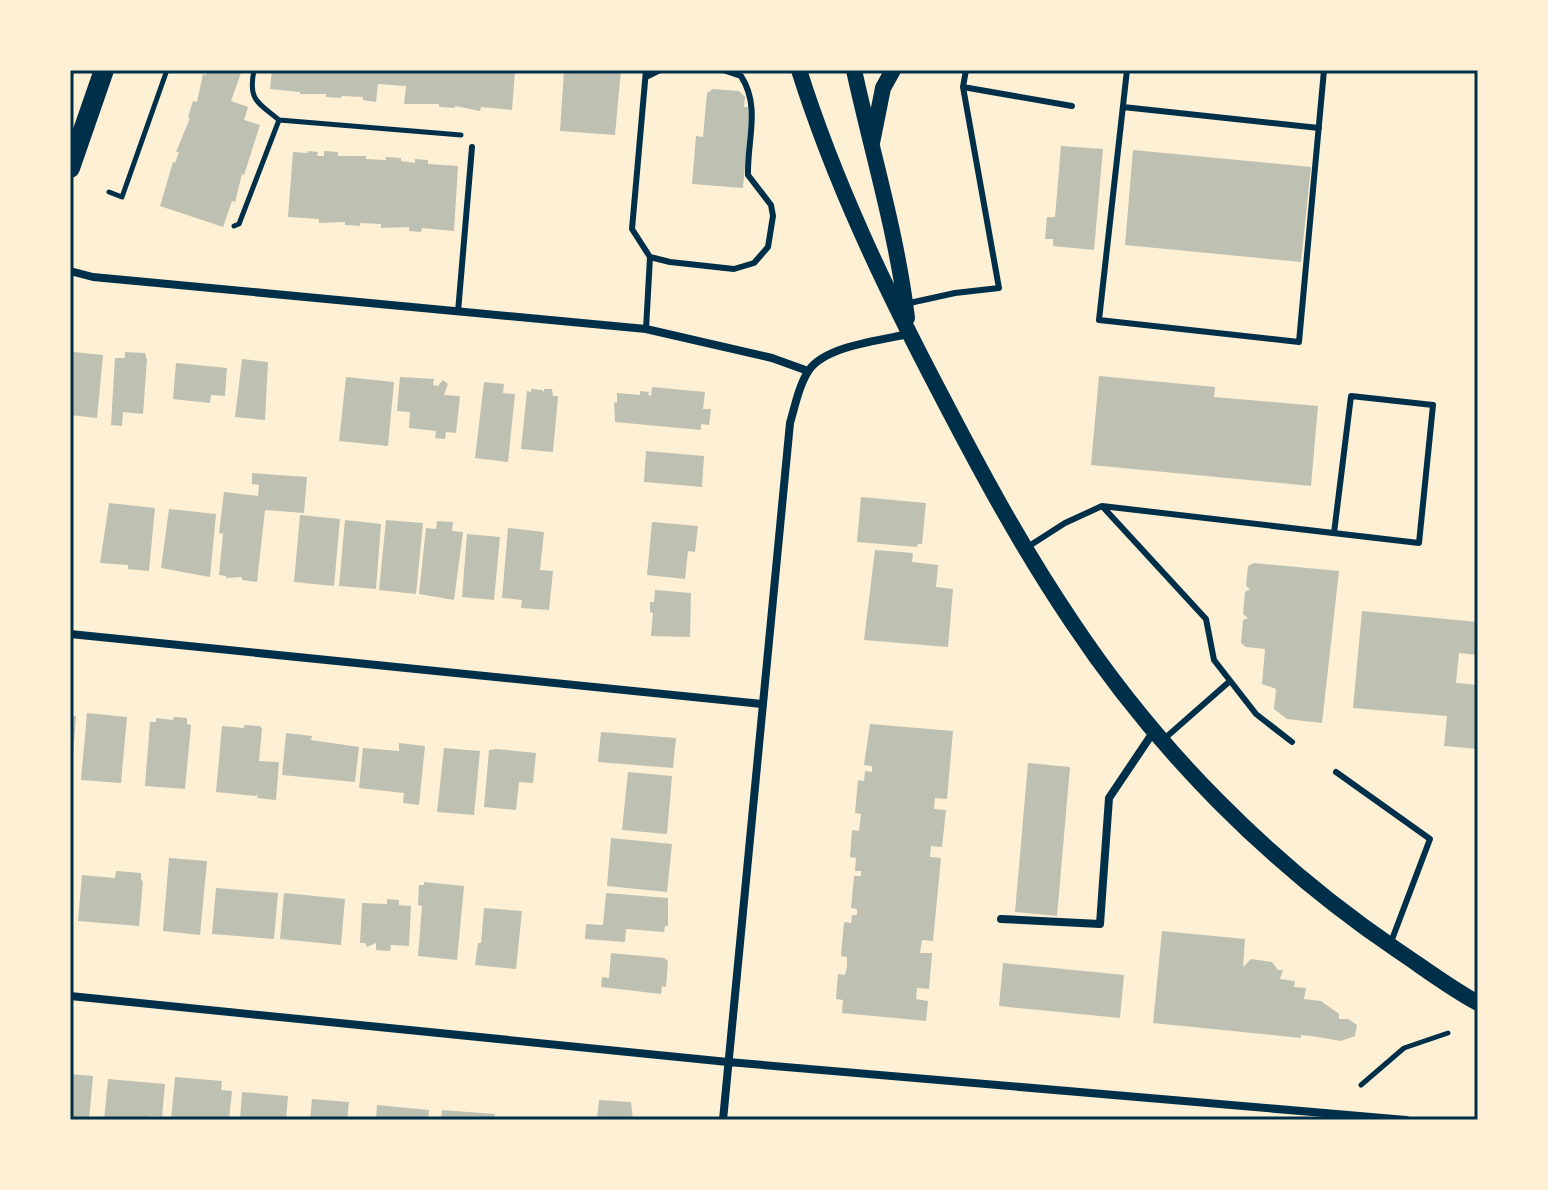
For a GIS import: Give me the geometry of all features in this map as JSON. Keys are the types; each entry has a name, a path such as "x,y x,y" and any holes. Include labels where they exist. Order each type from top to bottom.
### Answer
{"main road":[{"path":"70,168 104,70"},
{"path":"799,70 856,222 909,334 984,478 1072,623 1158,736 1257,841 1355,922 1478,1003"},
{"path":"854,70 871,149 892,221 909,334"},
{"path":"871,149 883,88 893,70"}],"street":[{"path":"70,271 93,277 646,329 772,358 808,371"},
{"path":"723,1120 790,423 808,371 823,358 843,349 909,334"},
{"path":"70,634 762,704"},
{"path":"1001,919 1100,924 1109,798 1158,736"},
{"path":"70,996 728,1062 1406,1120"}],"lane":[{"path":"646,329 650,257 632,229 646,74 660,70"},
{"path":"650,257 734,269 749,266 768,247 773,228 771,205 748,175 753,109 750,95 741,76 723,70"},
{"path":"905,304 955,293 999,288 963,87 966,70"},
{"path":"1127,70 1099,320 1299,342 1324,70"},
{"path":"963,87 1072,106"},
{"path":"1123,107 1319,128"},
{"path":"458,312 472,147"},
{"path":"1026,548 1065,523 1102,506 1419,543 1433,405 1351,396 1334,533"},
{"path":"1102,506 1206,619 1214,660 1256,714 1292,742"},
{"path":"1158,736 1230,681"},
{"path":"1336,772 1430,839 1390,946"}],"path":[{"path":"109,192 122,197 167,70"},
{"path":"254,70 250,89 255,101 279,120 473,136"},
{"path":"234,226 239,224 279,120"},
{"path":"1361,1085 1404,1048 1448,1033"}],"building":[{"path":"208,70 242,70 231,101 248,107 244,120 260,125 235,202 232,201 223,227 160,206 193,101 197,102 203,74 206,75"},
{"path":"272,70 515,70 512,110 481,107 480,111 455,106 439,107 439,104 404,104 406,86 378,84 376,102 363,100 363,97 326,97 326,94 270,89"},
{"path":"564,70 621,70 615,135 560,131"},
{"path":"713,89 739,91 745,97 744,107 750,107 743,188 692,184 696,136 703,137 707,93"},
{"path":"1061,146 1103,149 1094,250 1053,246 1053,239 1045,239 1047,217 1055,217"},
{"path":"1133,150 1311,167 1301,262 1125,245"},
{"path":"324,151 338,152 338,156 386,160 386,157 401,158 401,161 415,163 415,159 428,160 428,164 458,166 454,231 422,228 421,232 409,231 409,227 319,223 319,219 288,217 293,152 318,152 317,156 324,156"},
{"path":"73,352 103,355 97,418 70,415"},
{"path":"125,352 145,353 143,414 123,412 122,426 111,425 115,358 125,358"},
{"path":"242,359 268,362 265,420 235,417"},
{"path":"176,363 227,368 225,396 211,395 210,403 173,399"},
{"path":"1099,376 1215,387 1214,397 1318,406 1311,486 1091,465"},
{"path":"346,377 394,382 388,446 339,441"},
{"path":"400,377 434,379 433,385 438,386 443,380 448,384 444,395 460,396 456,433 446,432 445,439 435,438 436,431 409,428 410,412 397,411"},
{"path":"484,382 504,384 503,393 515,394 508,462 475,458"},
{"path":"652,387 705,392 703,409 711,409 709,425 701,424 701,430 615,422 617,393 640,395 640,391 649,392 651,396"},
{"path":"531,389 544,392 544,389 552,389 553,396 558,396 553,452 521,449 527,391 531,392"},
{"path":"646,451 704,456 702,487 644,482"},
{"path":"252,473 307,477 304,513 265,510 257,582 219,575 223,534 219,533 224,492 258,496 259,485 252,484"},
{"path":"861,497 926,503 922,544 917,547 857,542"},
{"path":"109,503 155,508 149,571 128,569 128,565 100,563"},
{"path":"169,509 216,514 210,577 161,568"},
{"path":"300,515 340,519 334,586 294,582"},
{"path":"345,520 381,524 376,589 339,586"},
{"path":"386,520 423,523 416,594 379,590"},
{"path":"437,521 453,522 452,531 463,532 454,600 419,594 426,528 436,529"},
{"path":"652,522 698,526 695,552 688,551 685,579 647,575"},
{"path":"508,528 544,532 540,570 553,571 549,610 521,608 522,600 502,598"},
{"path":"467,534 500,537 494,600 462,597"},
{"path":"875,550 913,553 912,562 938,565 936,587 953,589 948,647 864,640"},
{"path":"1254,563 1339,571 1322,723 1287,719 1274,709 1276,689 1262,684 1265,649 1246,647 1241,643 1243,620 1248,618 1243,614 1245,592 1250,589 1246,586 1248,566"},
{"path":"655,590 691,593 690,637 651,636 653,613 650,612 650,602 654,602"},
{"path":"1362,611 1478,622 1478,655 1459,653 1456,683 1478,685 1478,749 1444,746 1447,716 1353,708"},
{"path":"87,713 127,717 121,783 81,780"},
{"path":"70,716 76,716 73,756 70,756"},
{"path":"174,717 187,718 187,724 191,725 185,789 145,786 150,722 156,722 156,718 173,720"},
{"path":"870,724 953,731 947,799 935,798 934,809 946,810 942,847 931,846 930,857 941,858 933,941 922,940 920,953 932,953 929,989 917,988 916,999 928,1001 926,1021 842,1013 843,1000 836,999 838,974 845,975 847,966 847,957 841,956 844,922 851,923 852,915 857,915 857,909 851,908 854,876 861,876 861,871 855,871 856,858 850,857 852,830 859,831 861,814 855,813 858,780 864,781 865,771 872,772 872,766 864,765"},
{"path":"244,725 260,726 262,729 259,761 279,762 276,800 257,798 258,794 216,792 222,726 244,728"},
{"path":"601,732 676,738 673,768 598,762"},
{"path":"286,733 359,747 355,782 282,775"},
{"path":"399,743 425,746 419,805 403,803 404,793 359,788 363,748 399,751"},
{"path":"444,748 480,751 474,815 437,812"},
{"path":"489,750 536,753 533,783 519,782 516,810 484,807"},
{"path":"1028,763 1070,767 1057,916 1015,912"},
{"path":"628,772 672,776 667,834 622,830"},
{"path":"611,838 672,844 667,892 607,886"},
{"path":"169,858 207,861 200,935 163,931"},
{"path":"116,871 141,873 139,926 78,921 82,875 115,878"},
{"path":"424,882 464,886 457,960 418,956 422,906 418,905 419,885 424,885"},
{"path":"216,888 278,893 274,939 212,934"},
{"path":"284,893 345,899 341,945 280,939"},
{"path":"606,893 668,898 668,926 665,926 664,932 626,929 625,942 585,939 586,924 603,925"},
{"path":"387,899 411,906 409,946 391,945 390,951 376,950 376,943 367,947 365,943 360,943 362,903 387,904"},
{"path":"484,908 522,911 516,969 475,965 478,943 481,943"},
{"path":"1162,931 1245,939 1243,967 1251,959 1272,962 1278,970 1283,970 1280,979 1295,981 1294,987 1306,988 1304,999 1321,1001 1339,1014 1339,1019 1348,1019 1357,1025 1355,1036 1341,1041 1153,1023"},
{"path":"611,953 664,958 668,961 666,987 662,986 661,994 601,987 602,977 609,978"},
{"path":"1003,963 1124,975 1120,1018 999,1006"},
{"path":"70,1074 93,1076 89,1120 70,1120"},
{"path":"175,1077 222,1081 221,1090 232,1091 229,1120 171,1120"},
{"path":"108,1079 165,1084 162,1117 104,1120"},
{"path":"242,1092 288,1096 286,1120 240,1120"},
{"path":"312,1099 349,1102 347,1120 310,1120"},
{"path":"599,1100 631,1102 633,1120 597,1120"},
{"path":"377,1105 429,1110 428,1120 376,1120"},
{"path":"442,1110 495,1114 494,1120 441,1120"}],"tram line":[{"path":"70,82 74,70"}]}
